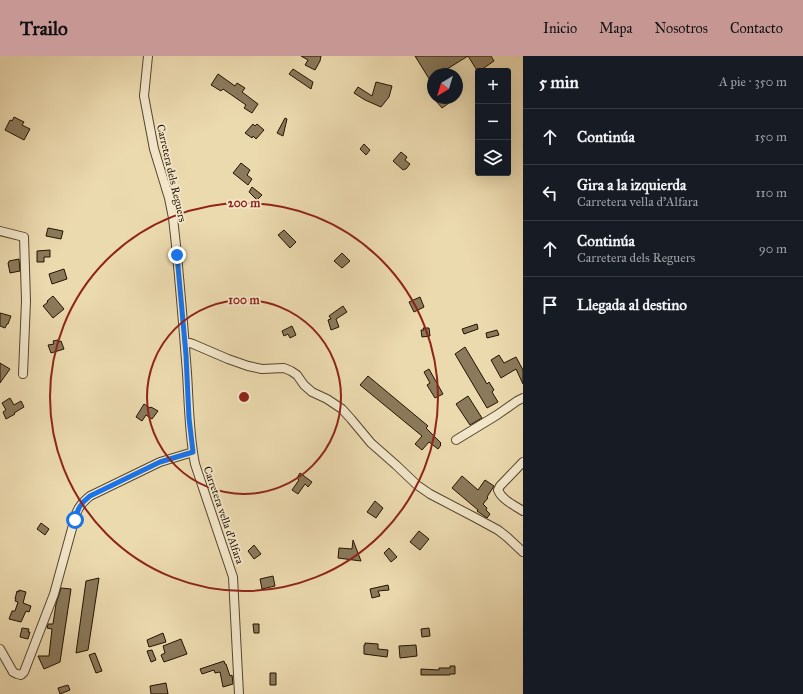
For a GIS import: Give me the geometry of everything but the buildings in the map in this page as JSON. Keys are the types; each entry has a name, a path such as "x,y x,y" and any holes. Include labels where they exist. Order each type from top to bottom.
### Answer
{"street":[{"name":"Carretera dels Reguers","path":"148,56 144,96 154,149 169,198 173,218 185,344"},
{"path":"0,231 5,231 24,237 26,301 24,374"},
{"name":"Carretera vella d'Alfara","path":"185,344 189,418 195,464 233,577 239,694"},
{"path":"185,344 193,344 248,366 262,368 284,368 291,370 312,392 327,399 342,409 371,443 417,485 430,494 498,530 523,552"},
{"path":"456,440 523,398"},
{"path":"0,650 13,672 21,675 24,672 54,594 76,514 82,503 90,496 160,462 193,452"},
{"path":"523,462 498,490 505,499 523,511"}],"route":[{"path":"75,520 78,508 90,496 160,462 193,452 189,418 186,355 177,255"}]}
